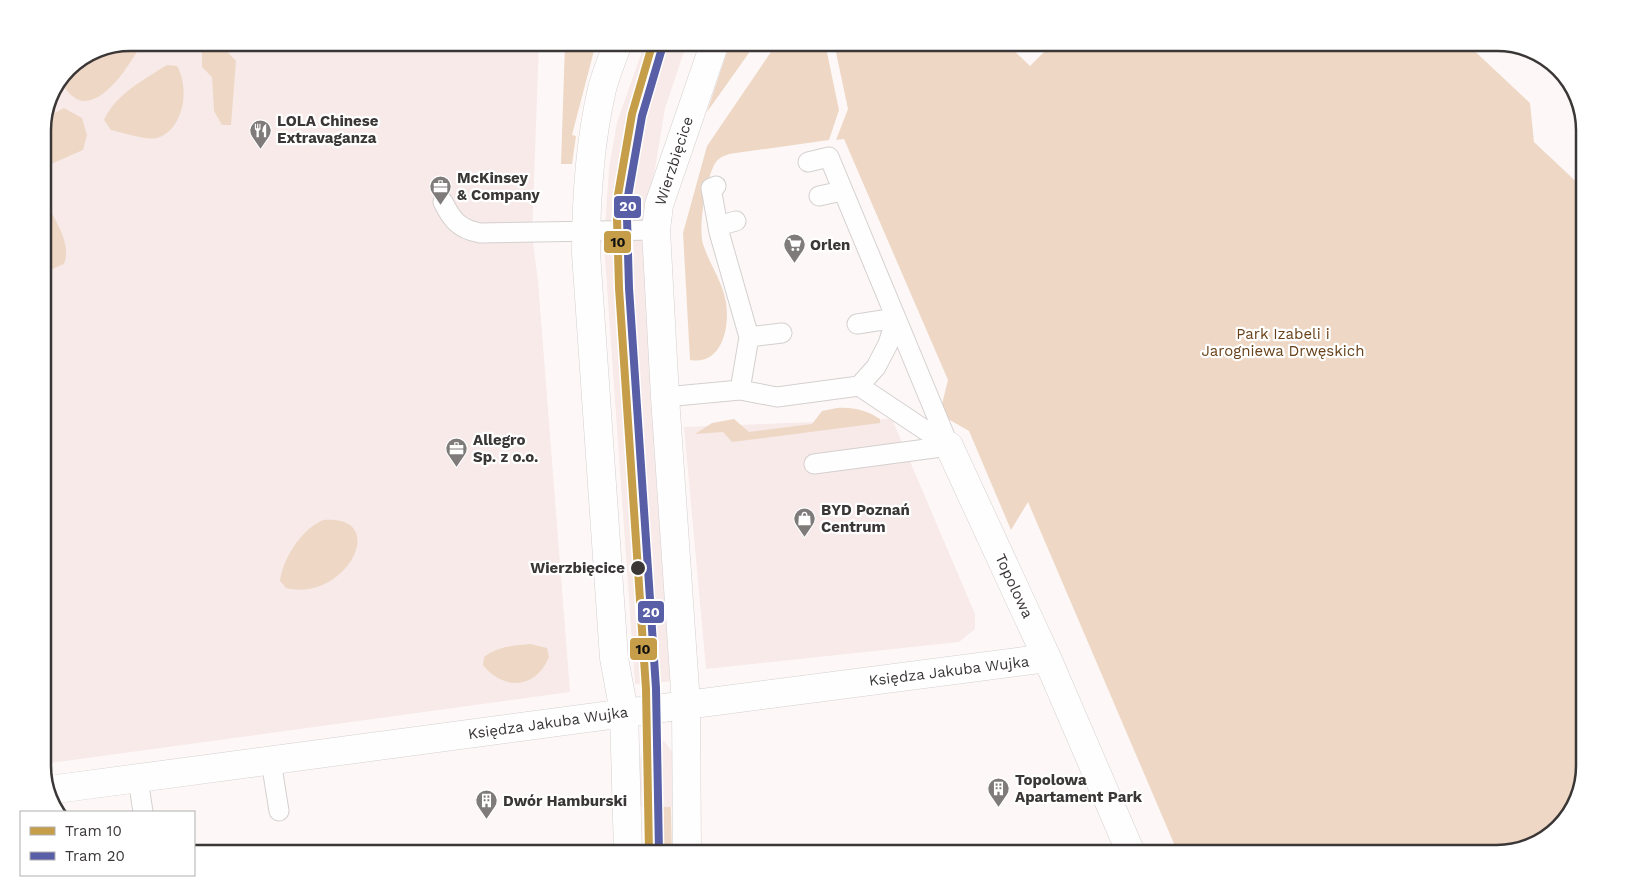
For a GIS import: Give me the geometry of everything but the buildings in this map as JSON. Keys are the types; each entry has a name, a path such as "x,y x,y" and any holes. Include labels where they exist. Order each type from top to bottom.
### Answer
{"street":[{"path":"615,51 602,90 587,196 586,230 590,315 614,658 624,712 628,845"},
{"name":"Wierzbięcice","path":"687,845 686,704 665,397 656,230 659,205 712,51"},
{"name":"Topolowa","path":"949,446 1047,658 1127,845"},
{"name":"Księdza Jakuba Wujka","path":"55,789 624,712 1047,658"}],"lane":[{"name":"Topolowa","path":"808,162 829,157 949,446"},
{"path":"716,186 710,188 718,226 749,337 740,390"},
{"path":"820,196 842,191"},
{"path":"443,202 454,222 469,231 480,233 656,230"},
{"path":"718,226 736,221"},
{"path":"665,397 740,390 777,397 858,386 876,367 888,344 896,318 857,324"},
{"path":"749,337 782,333"},
{"path":"858,386 949,446"},
{"path":"814,464 949,446"},
{"path":"271,761 279,811"},
{"path":"138,779 143,811"}],"shaded area":[{"path":"131,51 539,51 532,234 538,281 570,692 51,763 51,125 57,100 74,74 100,57"},
{"path":"642,51 684,51 665,108 652,187 677,681 635,684 604,244 609,168 617,122"},
{"path":"892,419 975,614 975,629 959,642 706,669 684,427"},
{"path":"652,738 659,738 665,742 674,754 679,807 637,807 637,774 641,755 646,744"}],"green space":[{"path":"137,51 116,81 98,97 88,101 76,99 65,88 74,74 87,65 100,57 115,53"},
{"path":"202,51 227,51 236,61 231,125 222,125 214,111 212,77 202,67"},
{"path":"565,51 594,51 572,135 576,136 572,164 561,164"},
{"path":"727,51 750,51 707,112"},
{"path":"772,51 827,51 839,110 829,140 729,154 716,162 712,169 702,215 702,236 703,244 721,284 725,298 727,308 726,330 718,349 711,356 702,360 690,360 683,233 707,146"},
{"name":"Park Izabeli i Jarogniewa Drwęskich","path":"836,51 1014,51 1030,66 1045,51 1475,51 1530,103 1534,142 1576,181 1576,765 1573,786 1568,800 1549,825 1527,839 1496,845 1175,845 1028,502 1011,530 969,431 948,419 942,404 948,380 844,139 836,140 848,109"},
{"path":"167,65 177,66 183,85 182,107 179,118 173,126 166,134 153,139 111,130 104,120 109,111 131,88"},
{"path":"64,108 82,118 87,135 83,150 51,164 51,125 53,114"},
{"path":"51,212 61,232 66,248 64,264 51,270"},
{"path":"837,408 865,411 880,419 880,423 732,442 723,432 695,434 712,423 734,419 749,432 812,424 822,411"},
{"path":"323,520 344,522 355,530 357,543 353,557 342,571 327,583 308,589 286,588 280,581 289,554 308,530"},
{"path":"530,644 547,648 549,657 543,668 528,680 519,683 500,679 483,665 484,657 494,651"},
{"path":"644,807 671,807 672,845 644,845"}],"tram line":[{"name":"10","path":"649,845 646,689 619,288 617,218 618,195 632,114 650,51"},
{"name":"20","path":"659,845 656,688 629,288 627,218 628,196 642,116 661,51"}],"place":[{"name":"LOLA Chinese Extravaganza","path":"261,149"},
{"name":"McKinsey & Company","path":"441,206"},
{"name":"Orlen","path":"794,264"},
{"name":"Allegro Sp. z o.o.","path":"457,468"},
{"name":"BYD Poznań Centrum","path":"805,538"},
{"name":"Wierzbięcice","path":"638,568"},
{"name":"Topolowa Apartament Park","path":"999,808"},
{"name":"Dwór Hamburski","path":"487,820"}]}
